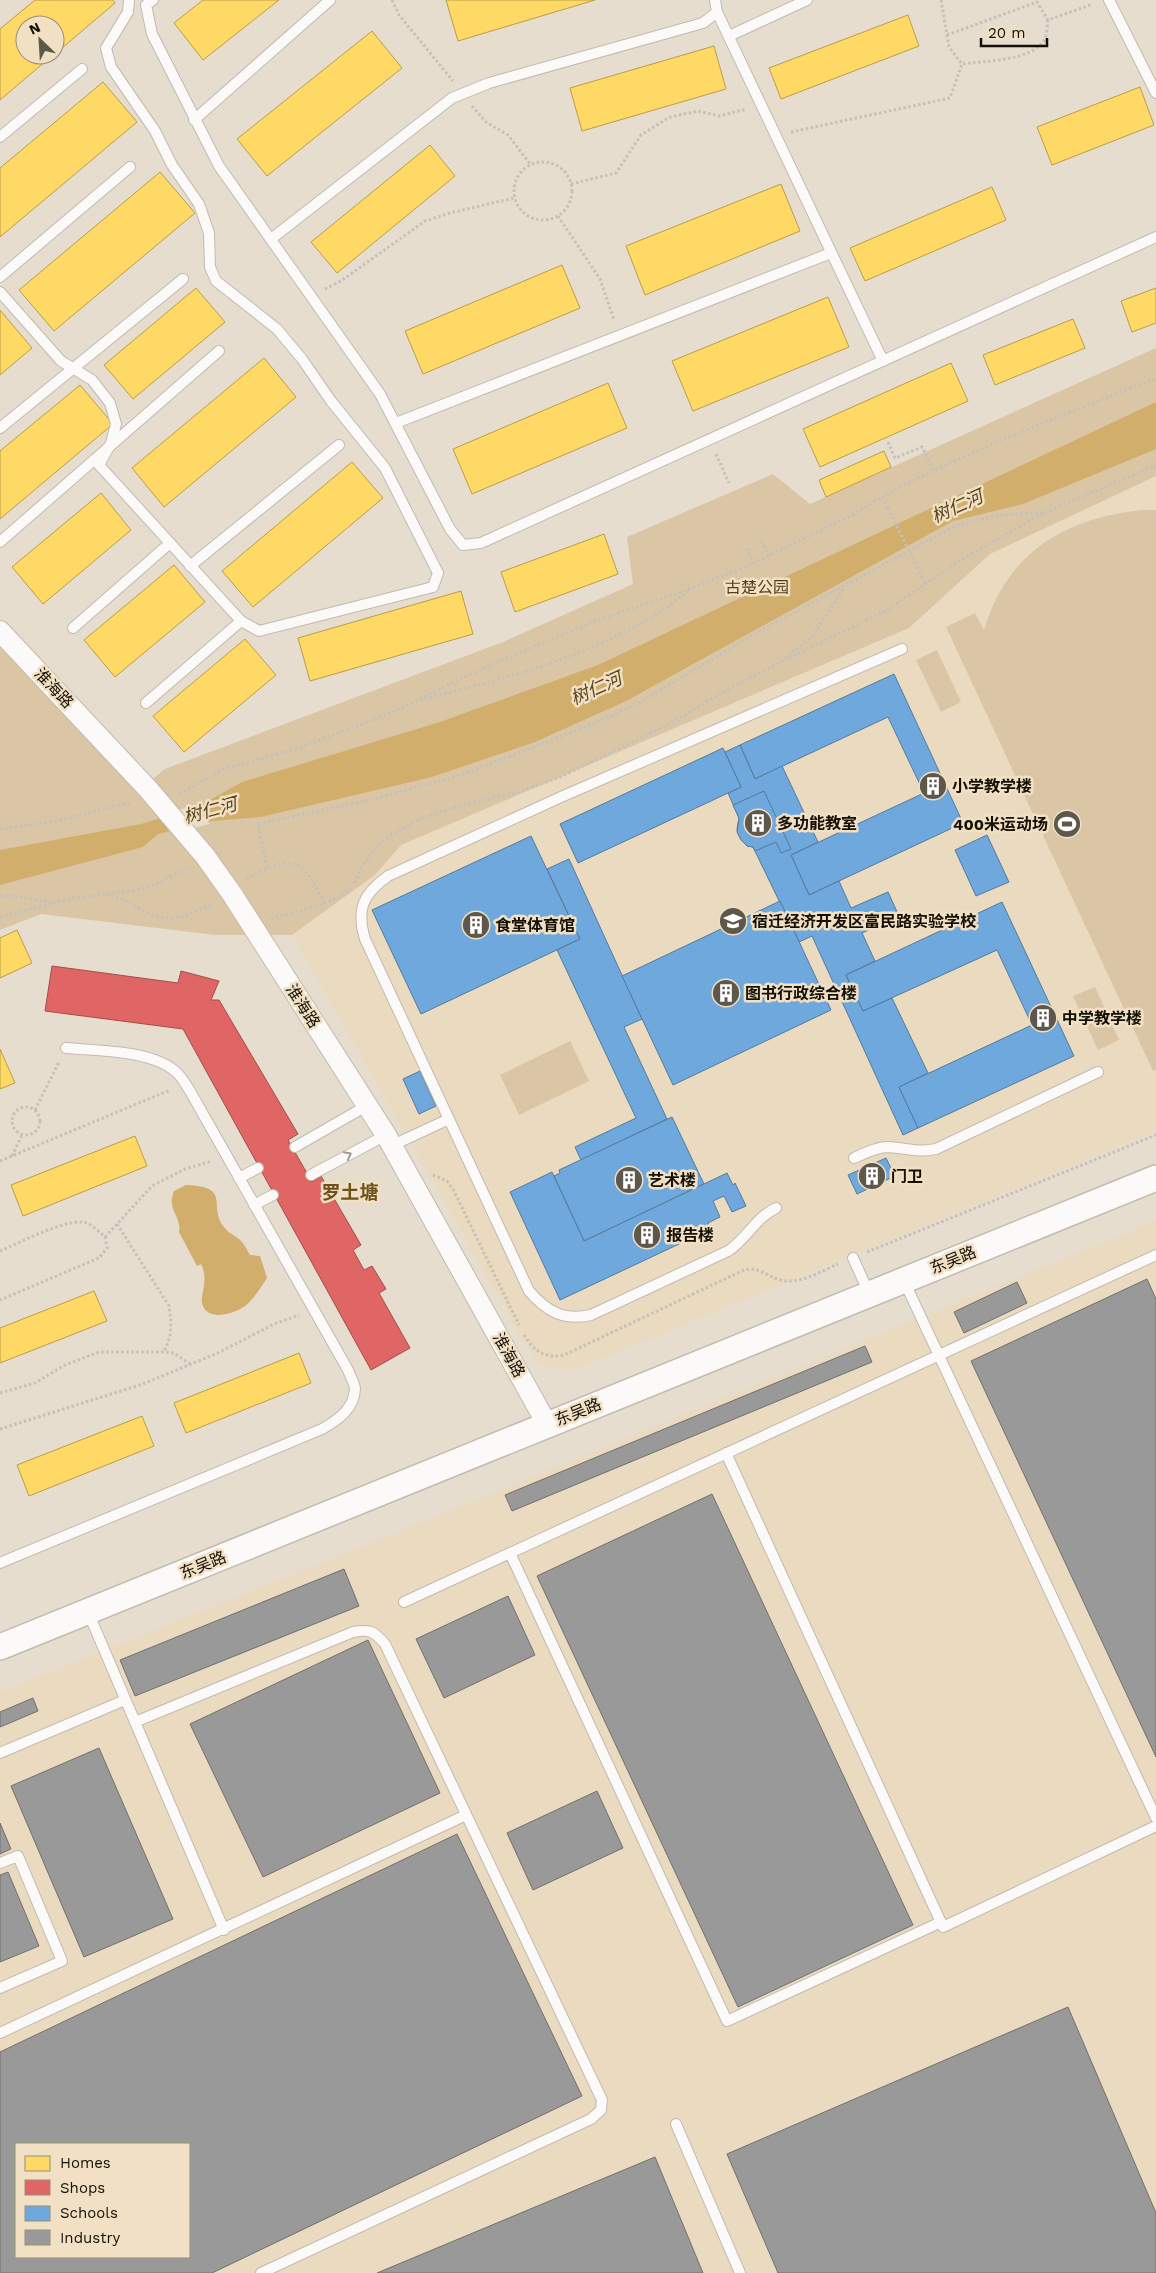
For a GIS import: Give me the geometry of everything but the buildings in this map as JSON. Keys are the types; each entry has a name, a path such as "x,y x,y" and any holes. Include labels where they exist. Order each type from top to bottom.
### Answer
{"street":[{"name":"淮海路","path":"0,631 142,795 206,858 231,893 368,1106 548,1424"},
{"name":"东吴路","path":"0,1647 1156,1178"}],"lane":[{"path":"0,292 61,361 92,380 110,403 116,424 109,447 100,465 241,622 259,631 433,587 438,573 385,468 331,401 302,359 277,329 216,281 210,267 209,234 198,204 172,165 155,131 111,67 106,48 128,12 129,0"},
{"path":"153,0 146,5 152,34 219,166 380,394 450,529 463,545 481,543 1156,237"},
{"path":"194,120 330,0"},
{"path":"715,0 717,12 883,361"},
{"path":"729,36 807,0"},
{"path":"1109,0 1156,93"},
{"path":"271,240 452,98 489,83 703,23 717,12"},
{"path":"0,137 82,69"},
{"path":"0,277 130,167"},
{"path":"396,423 832,253"},
{"path":"0,428 183,279"},
{"path":"0,542 219,351"},
{"path":"190,566 339,445"},
{"path":"73,628 170,543"},
{"path":"146,703 241,622"},
{"path":"776,1208 764,1214 737,1245 728,1251 591,1315 581,1317 562,1316 543,1306 529,1291 365,939 360,913 368,894 388,876 561,797 902,649"},
{"path":"0,1563 322,1429 339,1420 351,1406 355,1388 348,1370 177,1073 161,1062 136,1056 66,1048"},
{"path":"854,1158 877,1148 887,1147 922,1152 936,1149 1098,1072"},
{"path":"295,1147 368,1106"},
{"path":"311,1175 388,1140 449,1119"},
{"path":"239,1178 258,1168"},
{"path":"254,1205 273,1195"},
{"path":"404,1602 1156,1255"},
{"path":"854,1258 869,1293"},
{"path":"904,1280 1156,1818"},
{"path":"726,1454 943,1926 1156,1826"},
{"path":"510,1552 727,2021 941,1922"},
{"path":"88,1611 224,1930"},
{"path":"135,1722 352,1632 365,1630 377,1635 385,1644 602,2100 602,2110 582,2123 262,2273"},
{"path":"0,1754 125,1700"},
{"path":"0,2033 224,1930 466,1815"},
{"path":"0,1863 18,1856 62,1960 0,1988"},
{"path":"676,2124 740,2273"}],"path":[{"path":"941,0 949,47 962,64"},
{"path":"947,35 1037,2 1048,20 1046,38 1038,48 1014,58 962,64"},
{"path":"1048,20 1098,3"},
{"path":"776,135 950,98 962,64"},
{"path":"571,184 616,173 641,135 670,117 698,111 719,116 733,114 761,104"},
{"path":"539,162 548,162 565,171 571,184 572,198 568,207 558,216 544,220 534,220 524,215 514,198 513,188 516,178 526,167 539,162"},
{"path":"312,296 341,282 424,221 514,198"},
{"path":"558,216 600,279 619,336"},
{"path":"178,795 224,769 299,748 391,713 462,678 593,622 753,564 850,516 882,497 934,471 1003,439 1156,378"},
{"path":"709,440 729,483"},
{"path":"888,442 895,458 922,447 934,471"},
{"path":"252,926 324,902 350,890 361,868 378,845 392,834 422,818 461,805 516,793 558,778 664,727 732,686 877,615 964,558 1044,513 1156,465"},
{"path":"882,497 926,583"},
{"path":"267,868 258,824 383,796 461,775 523,753 639,703 754,634 955,526 986,517 1012,513 1044,513"},
{"path":"761,541 770,556"},
{"path":"746,548 753,564"},
{"path":"779,663 813,636 846,584"},
{"path":"412,702 529,672 564,658 632,627 676,601 693,587"},
{"path":"0,829 52,822 142,795"},
{"path":"0,917 54,902 103,893 137,890 156,884 206,858"},
{"path":"103,893 124,899 146,914 174,918 185,916 200,908 216,905 267,868 288,863 305,869 311,876 324,902"},
{"path":"0,896 8,895 54,902"},
{"path":"35,1110 66,1048"},
{"path":"0,1161 185,1084"},
{"path":"18,1109 35,1110 40,1119 38,1128 31,1134 22,1135 14,1130 12,1116 18,1109"},
{"path":"12,1156 22,1135"},
{"path":"106,1237 152,1186 184,1169 227,1157"},
{"path":"0,1251 66,1224 83,1222 93,1226 106,1237 107,1248 99,1258 0,1300"},
{"path":"117,1224 169,1306 170,1337 164,1352"},
{"path":"0,1429 140,1384 218,1352 274,1324 314,1310"},
{"path":"0,1393 35,1383 65,1365 99,1352 164,1352 174,1354 190,1364"}],"shaded area":[{"name":"宿迁经济开发区富民路实验学校","path":"1156,476 1156,1131 575,1369 555,1369 539,1363 523,1340 292,935 375,875 401,845 909,628 990,554"},
{"path":"1156,1221 1156,2273 0,2273 0,1692 359,1548"}],"green space":[{"name":"古楚公园","path":"1156,348 1156,476 990,554 909,628 401,845 375,875 292,935 215,935 41,914 0,930 0,639 139,790 165,769 503,642 633,584 627,537 773,474 810,504"},
{"name":"400米运动场","path":"1156,510 1156,1070 1153,1071 946,627 975,613 984,630 994,603 1007,580 1024,560 1042,544 1064,531 1088,521 1114,514"},
{"path":"937,650 961,702 941,712 916,660"},
{"path":"1095,987 1119,1040 1098,1050 1073,996"},
{"path":"570,1041 589,1081 519,1115 500,1075"}],"water":[{"name":"树仁河","path":"1156,402 1156,449 1023,504 953,521 626,701 535,742 432,777 261,817 212,821 158,834 143,847 0,885 0,850 141,824 199,806 242,782 440,722 598,665"},
{"path":"186,1185 200,1186 214,1193 219,1219 224,1227 241,1241 250,1255 260,1256 267,1278 251,1300 245,1306 235,1311 217,1315 206,1311 203,1306 204,1277 201,1264 197,1266 179,1232 172,1203 174,1191"}],"pier":[{"path":"194,805 210,824 174,833 160,816"}],"place":[{"name":"小学教学楼","path":"933,786"},
{"name":"多功能教室","path":"758,823"},
{"name":"400米运动场","path":"1067,824"},
{"name":"宿迁经济开发区富民路实验学校","path":"733,921"},
{"name":"食堂体育馆","path":"476,925"},
{"name":"图书行政综合楼","path":"726,993"},
{"name":"中学教学楼","path":"1043,1018"},
{"name":"门卫","path":"872,1176"},
{"name":"艺术楼","path":"629,1180"},
{"name":"报告楼","path":"647,1235"}],"district":[{"name":"罗土塘","path":"350,1192"}]}
